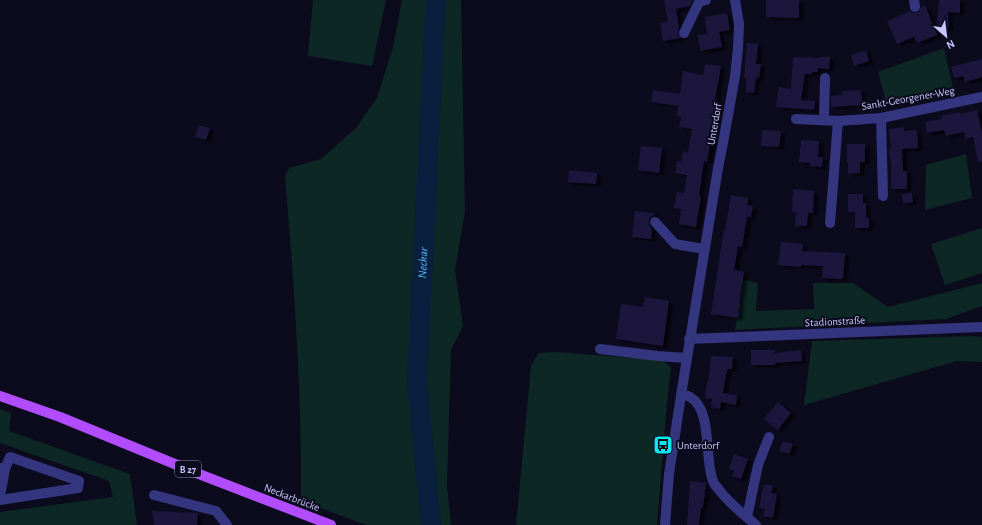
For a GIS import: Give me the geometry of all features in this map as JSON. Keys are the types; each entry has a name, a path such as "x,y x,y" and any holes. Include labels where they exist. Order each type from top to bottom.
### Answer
{"main road":[{"name":"Neckarbrücke","path":"0,396 60,417 204,476 331,525"}],"street":[{"path":"684,33 699,2 706,0"},
{"name":"Unterdorf","path":"665,525 669,474 686,358 735,76 739,24 736,0"},
{"path":"824,120 825,78"},
{"name":"Sankt-Georgener-Weg","path":"796,119 838,121 881,118 982,97"},
{"path":"881,118 883,196"},
{"path":"830,222 838,121"},
{"path":"655,222 675,244 704,248"},
{"name":"Stadionstraße","path":"689,340 982,327"},
{"path":"600,349 686,358"},
{"path":"681,394 690,397 697,403 701,411 706,428 710,470 713,482 728,501 756,525"},
{"path":"747,517 758,465 769,437"},
{"path":"0,496 2,469 10,457 79,481 78,488 0,500"},
{"path":"154,495 216,511 226,525"}],"green space":[{"path":"313,0 386,0 372,66 308,56"},
{"path":"402,0 461,0 465,211 455,270 463,326 451,350 447,485 451,525 366,525 301,501 299,379 285,176 289,168 321,159 355,129 377,98 393,47"},
{"path":"944,48 954,93 887,105 878,72"},
{"path":"966,154 972,198 925,210 926,165"},
{"path":"982,228 982,273 945,285 931,244"},
{"path":"743,279 758,283 756,311 814,309 813,283 853,283 888,307 982,283 982,306 946,319 735,330"},
{"path":"982,337 982,362 957,361 804,405 812,341"},
{"path":"557,352 660,360 668,364 671,369 657,525 516,525 531,366 539,353"},
{"path":"0,409 11,413 9,431 130,474 137,525 0,525 0,512 113,497 109,481 0,443"}],"building":[{"path":"664,0 693,0 690,6 676,9 679,28 678,34 681,38 663,41 660,23 668,22"},
{"path":"766,0 799,0 799,18 766,17"},
{"path":"939,0 960,0 960,13 948,12 949,28 937,29"},
{"path":"925,5 937,35 917,43 914,37 897,44 887,21 910,11 913,13 919,12 921,7"},
{"path":"727,13 730,30 719,32 722,47 700,51 698,35 707,34 705,17"},
{"path":"747,43 758,44 756,64 761,64 759,78 756,78 754,93 746,92 746,77 744,77"},
{"path":"866,50 869,61 854,66 851,55"},
{"path":"793,57 830,57 829,69 818,68 818,72 805,74 801,100 815,101 814,110 776,107 779,87 791,89"},
{"path":"982,59 982,77 965,82 963,76 954,78 951,67"},
{"path":"705,64 721,66 715,100 718,101 707,162 704,161 699,195 701,196 696,227 679,224 681,209 674,208 677,192 684,193 687,175 675,173 677,161 681,161 683,151 688,153 692,129 679,127 681,117 677,116 678,106 651,102 653,90 680,94 683,71 703,75"},
{"path":"861,90 862,105 831,107 831,96 842,95 842,91"},
{"path":"977,110 982,133 982,161 978,162 973,137 965,139 964,132 946,136 944,130 927,133 925,122 942,119 941,116"},
{"path":"199,125 210,128 206,140 195,137"},
{"path":"904,127 904,131 917,130 918,148 902,149 903,171 907,171 907,189 891,189 891,161 889,149 891,149 889,129"},
{"path":"762,130 781,131 779,147 761,146"},
{"path":"801,140 819,141 818,157 823,157 822,167 810,166 810,163 799,162"},
{"path":"847,144 865,144 865,162 860,162 860,173 848,174"},
{"path":"641,146 662,148 659,173 638,170"},
{"path":"569,170 597,173 596,184 568,182"},
{"path":"793,189 814,191 813,213 808,213 807,226 795,226 796,212 792,212"},
{"path":"912,193 913,202 903,203 902,194"},
{"path":"848,194 863,194 863,203 866,203 866,218 869,218 869,228 855,228 855,212 848,212"},
{"path":"731,195 748,198 747,205 753,206 751,217 747,217 742,247 738,246 734,270 744,272 738,318 711,314 724,229 725,230"},
{"path":"635,211 654,213 654,216 650,217 649,220 649,224 652,229 651,239 632,237"},
{"path":"781,242 803,244 802,251 845,253 843,279 822,278 823,266 801,265 801,267 778,265"},
{"path":"645,297 669,301 663,346 616,339 621,304 643,307"},
{"path":"751,350 775,350 775,353 801,350 802,361 775,363 775,365 751,365"},
{"path":"711,356 733,357 732,369 727,369 723,393 737,395 736,405 721,402 720,409 711,407 712,399 705,398"},
{"path":"778,402 791,413 778,430 764,419"},
{"path":"783,441 793,444 789,454 779,451"},
{"path":"734,454 748,459 741,479 732,476 734,471 729,469"},
{"path":"690,481 706,483 699,525 687,525"},
{"path":"764,484 773,486 771,493 777,494 773,518 763,516 765,509 759,508"},
{"path":"152,511 198,513 197,525 154,525"}],"waterway":[{"name":"Neckar","path":"431,525 417,382 436,0"}],"place":[{"name":"Unterdorf","path":"663,445"}]}
